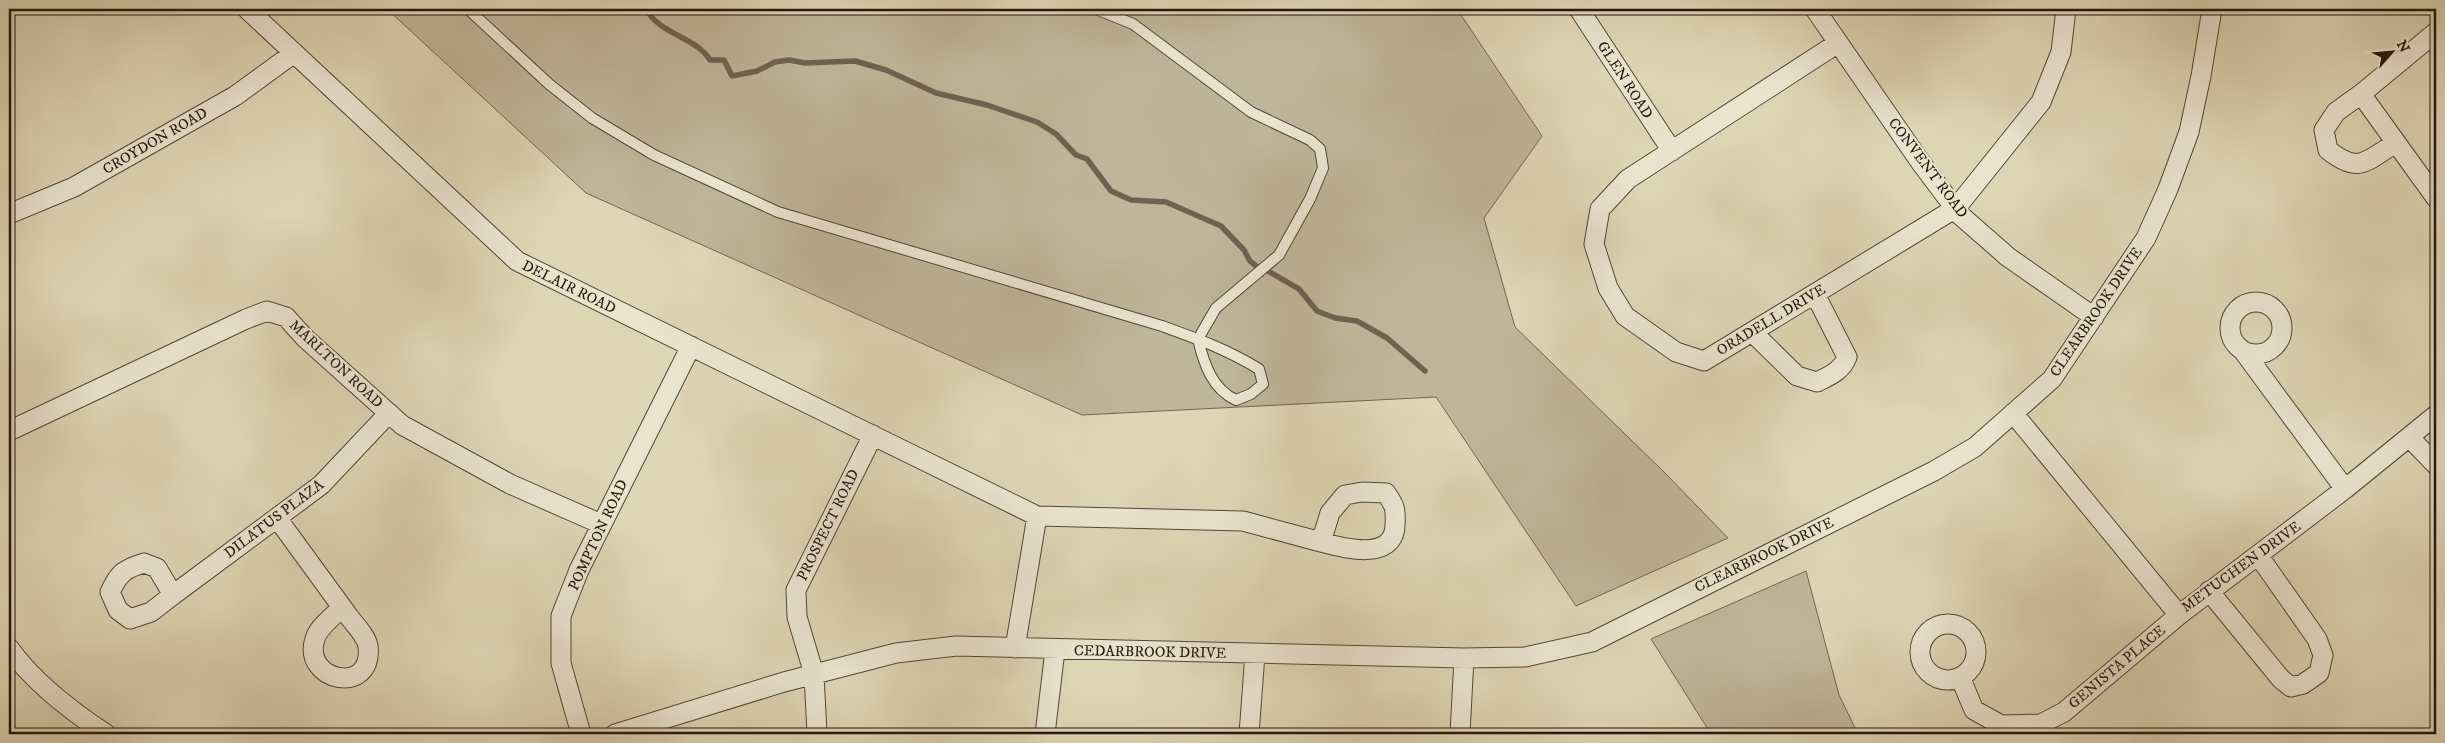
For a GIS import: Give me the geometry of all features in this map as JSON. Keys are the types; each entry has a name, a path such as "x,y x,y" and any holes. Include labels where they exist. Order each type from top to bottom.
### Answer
{"street":[{"name":"DELAIR ROAD","path":"247,9 517,261 1037,516"},
{"name":"GLEN ROAD","path":"1579,9 1672,151"},
{"name":"CONVENT ROAD","path":"1815,9 1921,163 1956,208 2008,257 2094,316"},
{"name":"ORADELL DRIVE","path":"1838,43 1628,179 1600,209 1594,244 1608,288 1625,316 1676,352 1704,361 1956,208 2041,102 2061,52 2066,9"},
{"name":"CLEARBROOK DRIVE","path":"1684,595 1934,471 1974,447 2052,379 2146,238 2168,189 2189,132 2212,9"},
{"path":"2396,143 2359,165 2345,163 2328,150 2324,130 2336,112 2361,94 2436,32"},
{"name":"CROYDON ROAD","path":"9,214 74,187 235,96 294,53"},
{"path":"2361,94 2436,198"},
{"path":"1752,332 1797,376 1817,382 1833,374 1844,365 1847,357 1815,294"},
{"name":"MARLTON ROAD","path":"9,431 246,319 267,311 286,317 305,338 402,425 510,484 601,524"},
{"name":"POMPTON ROAD","path":"581,734 561,663 562,616 578,570 691,346"},
{"path":"2244,352 2345,489"},
{"name":"DILATUS PLAZA","path":"173,595 321,485 389,413"},
{"name":"METUCHEN DRIVE","path":"2013,413 2179,615 2345,489 2436,415"},
{"name":"PROSPECT ROAD","path":"817,734 814,674 797,617 796,590 873,435"},
{"path":"2409,437 2436,465"},
{"path":"1015,648 1037,516 1243,520 1321,542"},
{"path":"277,518 342,607"},
{"path":"2209,592 2282,679 2291,687 2303,684 2319,673 2323,655 2317,639 2258,554"},
{"name":"CEDARBROOK DRIVE","path":"615,734 814,674 896,653 956,646 1256,654 1464,658 1525,657 1592,642 1684,595"},
{"name":"GENISTA PLACE","path":"1960,677 1974,710 2002,726 2041,724 2064,712 2179,615"},
{"path":"1046,734 1055,650"},
{"path":"1249,734 1256,654"},
{"path":"1460,734 1464,658"},
{"path":"12,660 79,716 106,734"}],"lane":[{"path":"468,9 549,84 592,118 654,155 788,215 1162,326 1198,339 1213,344 1259,369 1263,384 1252,394 1236,400 1223,394 1208,372 1198,339 1216,308 1279,254 1310,198 1323,168 1320,149 1310,140 1251,112 1132,24 1096,9"}],"shaded area":[{"path":"387,9 1457,9 1542,136 1484,218 1515,327 1663,471 1728,538 1576,606 1436,397 1082,415 586,193"},
{"path":"1806,571 1839,695 1858,734 1711,734 1651,639"}],"waterway":[{"path":"646,9 660,25 696,46 710,60 724,60 732,76 757,71 775,62 789,60 805,63 855,61 886,70 936,93 987,105 1037,122 1056,134 1076,155 1087,159 1111,191 1131,200 1166,202 1221,226 1244,250 1250,261 1261,270 1268,271 1299,289 1317,311 1335,318 1357,321 1387,338 1425,371"}]}
